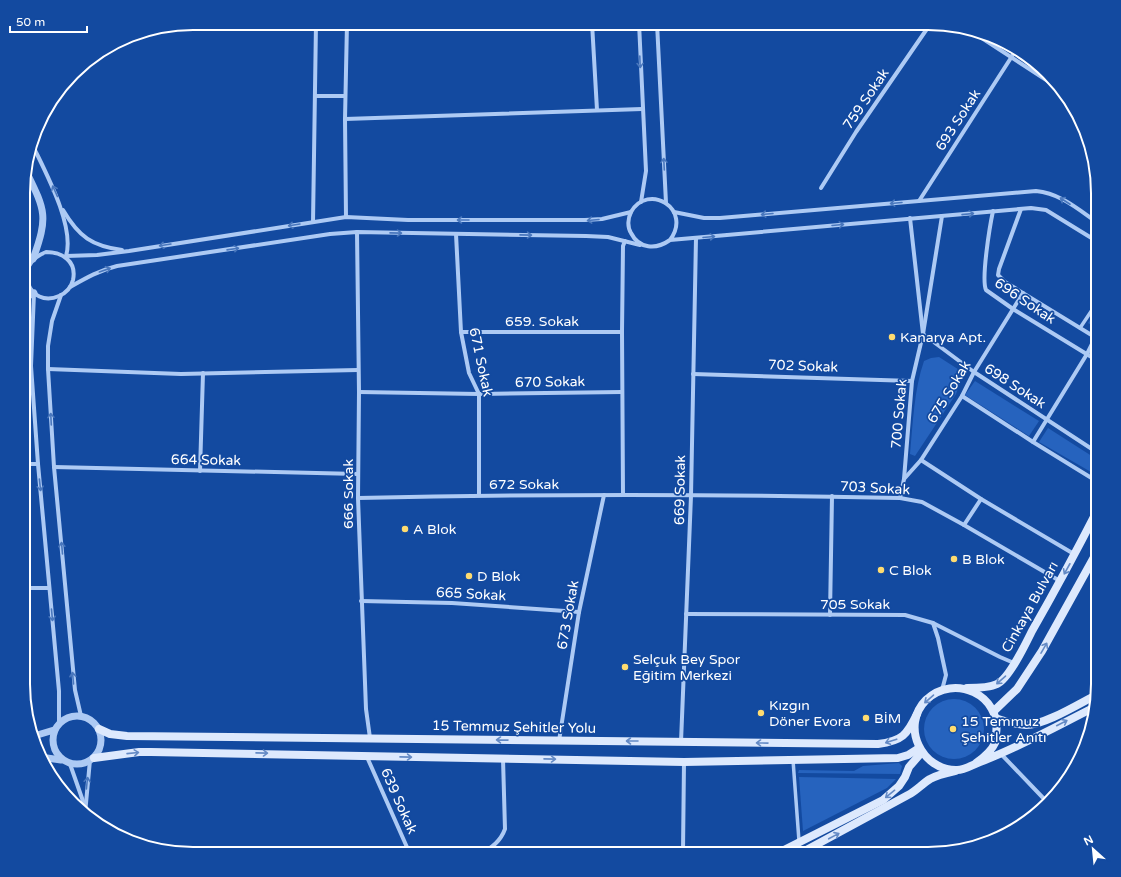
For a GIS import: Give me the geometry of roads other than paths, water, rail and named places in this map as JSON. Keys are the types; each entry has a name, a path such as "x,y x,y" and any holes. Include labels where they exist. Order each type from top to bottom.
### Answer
{"main road":[{"name":"Cinkaya Bulvarı","path":"963,688 981,688 997,684 1004,679 1060,582 1091,523"},
{"path":"994,715 1016,688 1042,651 1090,565"},
{"path":"957,770 941,767 928,759 921,750 914,730 917,714 926,700 942,690 955,687 970,690 984,698 994,715 997,727 995,743 987,754 976,763"},
{"path":"994,715 1022,725 1034,724 1091,698"},
{"path":"812,847 908,796 929,780 940,774 967,768 1001,754 1089,710"},
{"name":"15 Temmuz Şehitler Yolu","path":"99,729 110,734 120,735 878,744 889,742 904,735 910,729 917,714"},
{"path":"92,759 139,752 684,762 898,758 921,750"},
{"path":"789,847 883,800 899,786 921,750"}],"street":[{"path":"313,222 316,30"},
{"path":"346,217 345,96 347,30"},
{"path":"592,30 597,110"},
{"path":"639,30 646,171 641,202"},
{"path":"657,30 666,203"},
{"name":"759 Sokak","path":"821,188 856,132 926,30"},
{"path":"987,41 1041,77"},
{"name":"693 Sokak","path":"919,201 1012,57"},
{"path":"315,96 345,96"},
{"path":"345,119 642,109"},
{"path":"30,288 34,293 44,298 52,299 66,292 73,280 71,265 66,256 67,237 61,207 36,152"},
{"path":"30,180 38,196 43,214 43,227 34,259"},
{"path":"674,212 704,218 720,218 1036,191 1056,195 1091,218"},
{"path":"70,287 87,277 117,266 330,234 357,232 608,237 648,247 656,247 664,245 670,240 677,227 677,219 670,206 656,199 649,199 634,207 628,223 629,231 637,241 648,247"},
{"path":"61,207 71,224 91,241 106,248 128,251"},
{"path":"670,240 1031,208 1046,210 1091,238"},
{"name":"696 Sokak","path":"1021,209 998,275 1005,282 1022,293 1091,335"},
{"name":"696 Sokak","path":"993,211 984,274 984,287 986,290 1013,309 1091,357"},
{"path":"30,264 38,255 46,252 54,252 66,256 98,255 346,217 408,220 585,220 613,217 631,212"},
{"name":"700 Sokak","path":"900,498 904,479 912,380 922,334 942,216"},
{"name":"700 Sokak","path":"910,218 922,334"},
{"name":"666 Sokak","path":"357,232 359,392 358,498 366,709 370,738"},
{"name":"671 Sokak","path":"456,234 461,332 469,373 479,394 479,495"},
{"name":"669 Sokak","path":"681,742 691,496 696,238"},
{"path":"623,495 622,332 623,246 625,241"},
{"path":"30,295 34,293"},
{"path":"34,293 32,374 38,464 59,691 59,723"},
{"name":"675 Sokak","path":"904,479 921,460 962,396 974,372 1022,293"},
{"path":"61,295 52,321 48,346 48,369 54,468 74,690 81,716"},
{"path":"1080,328 1091,312"},
{"name":"659. Sokak","path":"461,332 622,332"},
{"name":"698 Sokak","path":"922,334 974,372 1091,448"},
{"path":"30,345 32,350"},
{"path":"1033,442 1091,348"},
{"path":"48,369 181,374 358,370"},
{"path":"200,471 203,373"},
{"name":"702 Sokak","path":"693,374 912,380"},
{"name":"670 Sokak","path":"359,392 479,394 622,392"},
{"path":"962,396 1091,478"},
{"path":"921,460 981,499 1075,554"},
{"path":"30,464 38,464"},
{"name":"664 Sokak","path":"54,468 358,474"},
{"name":"672 Sokak","path":"358,498 479,495 691,496"},
{"name":"673 Sokak","path":"559,741 579,612 604,495"},
{"name":"703 Sokak","path":"691,496 832,496 900,498 922,502 1060,582"},
{"path":"830,615 832,496"},
{"path":"964,525 981,499"},
{"path":"30,588 49,588"},
{"name":"665 Sokak","path":"361,601 452,603 579,612"},
{"name":"705 Sokak","path":"686,614 905,615 932,623 1014,663"},
{"path":"932,623 938,638 946,675 942,690"},
{"path":"81,716 88,718 99,729 101,744 99,752 92,759 79,765 70,764 62,760 56,754 53,747 52,738 54,730 59,723 66,718 81,716"},
{"path":"39,735 54,730"},
{"path":"1001,754 1044,798"},
{"name":"639 Sokak","path":"367,757 407,847"},
{"path":"48,758 62,760"},
{"path":"85,805 92,759"},
{"path":"492,847 503,835 505,829 502,759"},
{"path":"793,760 799,842"},
{"path":"683,847 684,762"},
{"path":"70,764 85,805"}],"place":[{"name":"Kanarya Apt.","path":"892,337"},
{"name":"A Blok","path":"405,529"},
{"name":"B Blok","path":"954,559"},
{"name":"C Blok","path":"881,570"},
{"name":"D Blok","path":"469,576"},
{"name":"Selçuk Bey Spor Eğitim Merkezi","path":"625,667"},
{"name":"Kızgın Döner Evora","path":"761,713"},
{"name":"BİM","path":"866,718"},
{"name":"15 Temmuz Şehitler Anıtı","path":"953,729"}]}
